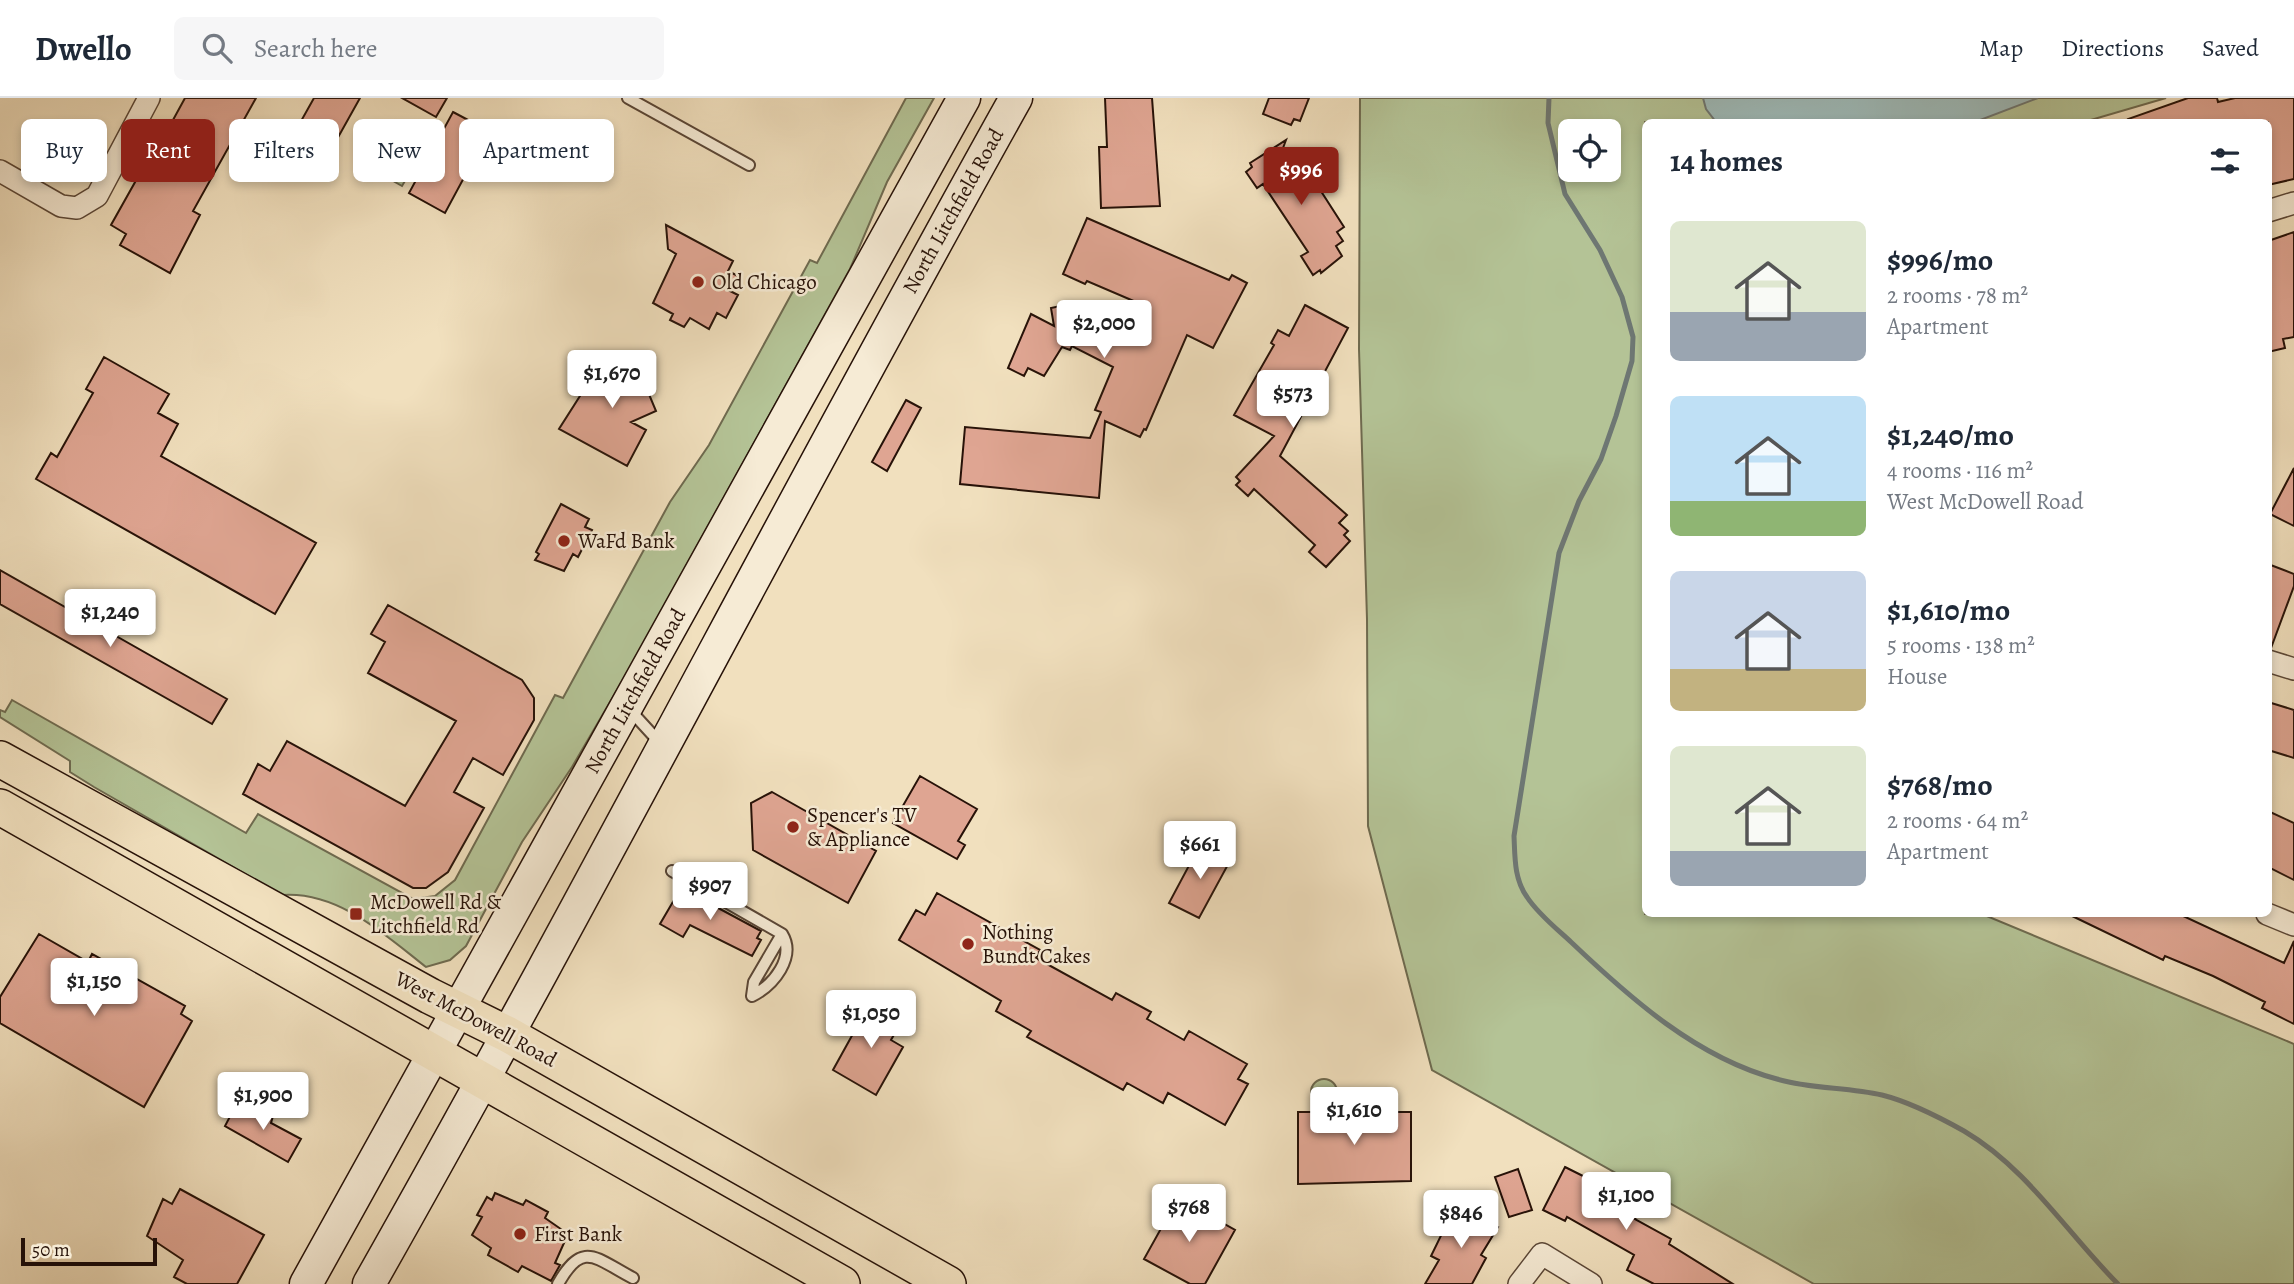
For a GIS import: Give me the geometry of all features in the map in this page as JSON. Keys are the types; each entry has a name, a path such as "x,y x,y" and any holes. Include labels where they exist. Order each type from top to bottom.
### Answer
{"main road":[{"name":"North Litchfield Road","path":"306,1284 964,98"},
{"name":"North Litchfield Road","path":"369,1284 923,264 1016,98"},
{"path":"884,242 923,264"},
{"name":"West McDowell Road","path":"0,759 507,1034 948,1284"},
{"path":"0,807 842,1284"}],"street":[{"path":"0,171 61,206 77,208 97,196 149,98"},
{"path":"2272,210 2294,204"},
{"path":"2272,661 2294,669"},
{"path":"2272,916 2294,925"},
{"path":"1519,1284 1542,1254 1591,1284"}],"lane":[{"path":"628,98 749,165"},
{"path":"626,706 662,747"},
{"path":"672,871 782,934 789,945 787,955 768,988 752,996 754,982 782,934"},
{"path":"558,1284 569,1263 581,1256 591,1256 633,1278"}],"green space":[{"path":"906,98 934,98 887,182 850,269 627,673 572,767 522,842 466,946 450,960 426,967 377,929 341,907 303,896 282,895 70,772 70,761 0,717 0,710 5,712 12,700 246,833 258,814 413,899 435,896 455,880 555,695 563,698 670,502 709,445 810,260 817,263"},
{"path":"1360,98 2166,98 2094,119 1642,119 1642,917 1989,917 2294,1044 2294,1284 1814,1284 1432,1070 1368,826 1367,619 1359,349"},
{"path":"1324,1079 1333,1083 1337,1092 1333,1101 1324,1105 1315,1101 1311,1092 1315,1083"}],"water":[{"path":"1703,98 2038,98 1983,119 1714,119 1706,109"}],"building":[{"path":"185,98 256,98 244,119 229,119 229,146 215,172 215,119 174,119"},
{"path":"314,98 360,98 339,136 339,119 302,119"},
{"path":"402,98 447,98 436,117"},
{"path":"1105,98 1152,98 1160,206 1101,208 1099,147 1107,147"},
{"path":"1269,98 1309,98 1300,121 1294,119 1291,125 1263,114"},
{"path":"2188,98 2217,98 2218,102 2235,98 2294,98 2294,179 2272,184 2272,119 2128,119"},
{"path":"453,112 466,119 459,119 459,182 462,182 445,213 409,193 415,182 445,182 445,127"},
{"path":"1286,140 1273,175 1299,157 1344,227 1337,232 1343,241 1336,246 1342,256 1321,273 1320,270 1313,275 1301,256 1308,252 1263,184 1257,188 1246,172 1252,167 1250,163"},
{"path":"135,182 209,182 193,211 200,215 170,273 120,245 126,234 111,225"},
{"path":"1087,218 1229,280 1232,275 1247,283 1213,348 1187,335 1146,430 1144,429 1140,437 1105,421 1099,498 960,484 965,427 1090,438 1101,412 1095,410 1113,367 1072,346 1070,350 1062,347 1044,376 1028,368 1024,376 1008,368 1031,314 1054,326 1051,308 1070,304 1092,317 1089,322 1125,340 1139,308 1134,305 1136,302 1063,274"},
{"name":"Old Chicago","path":"666,225 733,261 728,271 738,276 730,291 738,295 726,318 717,313 709,329 690,318 684,327 670,320 673,314 653,303 676,254 668,249"},
{"path":"2294,232 2294,337 2283,339 2285,348 2272,351 2272,240"},
{"path":"1305,305 1348,328 1280,456 1347,515 1339,523 1348,531 1344,535 1350,541 1326,567 1309,552 1315,545 1254,489 1248,496 1236,485 1240,481 1236,477 1274,436 1234,415 1274,345 1271,343 1278,330 1289,336"},
{"path":"616,354 643,369 656,411 631,422 646,430 627,466 559,429 601,363 609,367"},
{"path":"104,357 169,394 158,413 178,424 161,456 316,543 275,614 36,479 51,453 57,457 93,393 86,389"},
{"path":"906,400 921,408 887,471 872,462"},
{"path":"2294,468 2294,526 2272,515"},
{"name":"WaFd Bank","path":"561,504 589,519 585,527 592,530 578,557 573,554 564,571 535,560 539,554 536,552"},
{"path":"2272,566 2294,574 2294,586 2272,645"},
{"path":"0,570 227,699 212,724 0,604"},
{"path":"388,605 522,680 534,698 534,720 503,775 473,758 454,792 484,808 448,872 426,888 413,888 243,794 258,764 270,771 287,741 405,806 456,721 368,673 385,642 371,634"},
{"path":"2272,703 2294,710 2294,758 2272,751"},
{"path":"920,776 977,809 958,841 965,845 957,859 893,823"},
{"name":"Spencer's TV & Appliance","path":"772,792 876,851 848,903 753,850 751,803"},
{"path":"2272,813 2294,823 2294,880 2272,869"},
{"path":"1201,843 1231,859 1199,918 1169,903"},
{"path":"681,888 761,931 757,938 761,940 752,956 690,925 683,937 660,924"},
{"path":"937,893 1040,950 1036,958 1112,1000 1116,993 1151,1012 1147,1019 1184,1040 1189,1031 1247,1064 1238,1079 1248,1084 1225,1125 1168,1093 1163,1103 1127,1083 1123,1090 1027,1037 1031,1031 996,1011 1001,1001 899,940 916,910 925,915"},
{"path":"2074,917 2185,917 2284,963 2294,941 2294,1024 2262,1008 2265,1002 2213,976 2165,956 2163,960"},
{"path":"39,934 88,962 92,954 185,1006 181,1014 192,1021 144,1107 0,1023 0,997"},
{"path":"870,1003 902,1021 891,1040 903,1047 876,1095 833,1070"},
{"path":"236,1105 273,1116 271,1123 301,1139 288,1162 225,1126"},
{"path":"1298,1112 1411,1112 1411,1181 1298,1184"},
{"path":"1565,1167 1611,1190 1609,1194 1640,1210 1635,1219 1671,1239 1669,1244 1733,1284 1654,1284 1627,1270 1634,1255 1567,1217 1565,1221 1543,1210"},
{"path":"1518,1169 1532,1210 1509,1217 1495,1177"},
{"path":"180,1189 264,1235 237,1284 187,1284 174,1277 183,1260 147,1236 163,1199 172,1204"},
{"name":"First Bank","path":"495,1193 523,1205 526,1200 548,1212 545,1218 568,1234 555,1263 560,1265 551,1281 522,1266 518,1272 488,1255 491,1248 472,1235 482,1217 477,1215 487,1197 492,1200"},
{"path":"1178,1198 1235,1230 1205,1284 1190,1284 1144,1259"},
{"path":"1470,1211 1498,1227 1481,1255 1486,1258 1472,1284 1425,1284 1439,1260 1431,1256 1452,1213 1464,1221"}],"waterway":[{"path":"1549,98 1548,123 1565,194 1600,250 1622,297 1633,337 1632,361 1616,416 1601,459 1579,501 1559,553 1514,836 1516,868 1523,890 1542,915 1617,984 1666,1024 1719,1057 1777,1079 1893,1098 1924,1110 1987,1146 2046,1202 2118,1284"}],"place":[{"name":"Old Chicago","path":"698,282"},
{"name":"WaFd Bank","path":"564,541"},
{"name":"Spencer's TV & Appliance","path":"793,827"},
{"name":"McDowell Rd & Litchfield Rd","path":"356,914"},
{"name":"Nothing Bundt Cakes","path":"968,944"},
{"name":"First Bank","path":"520,1234"}]}
